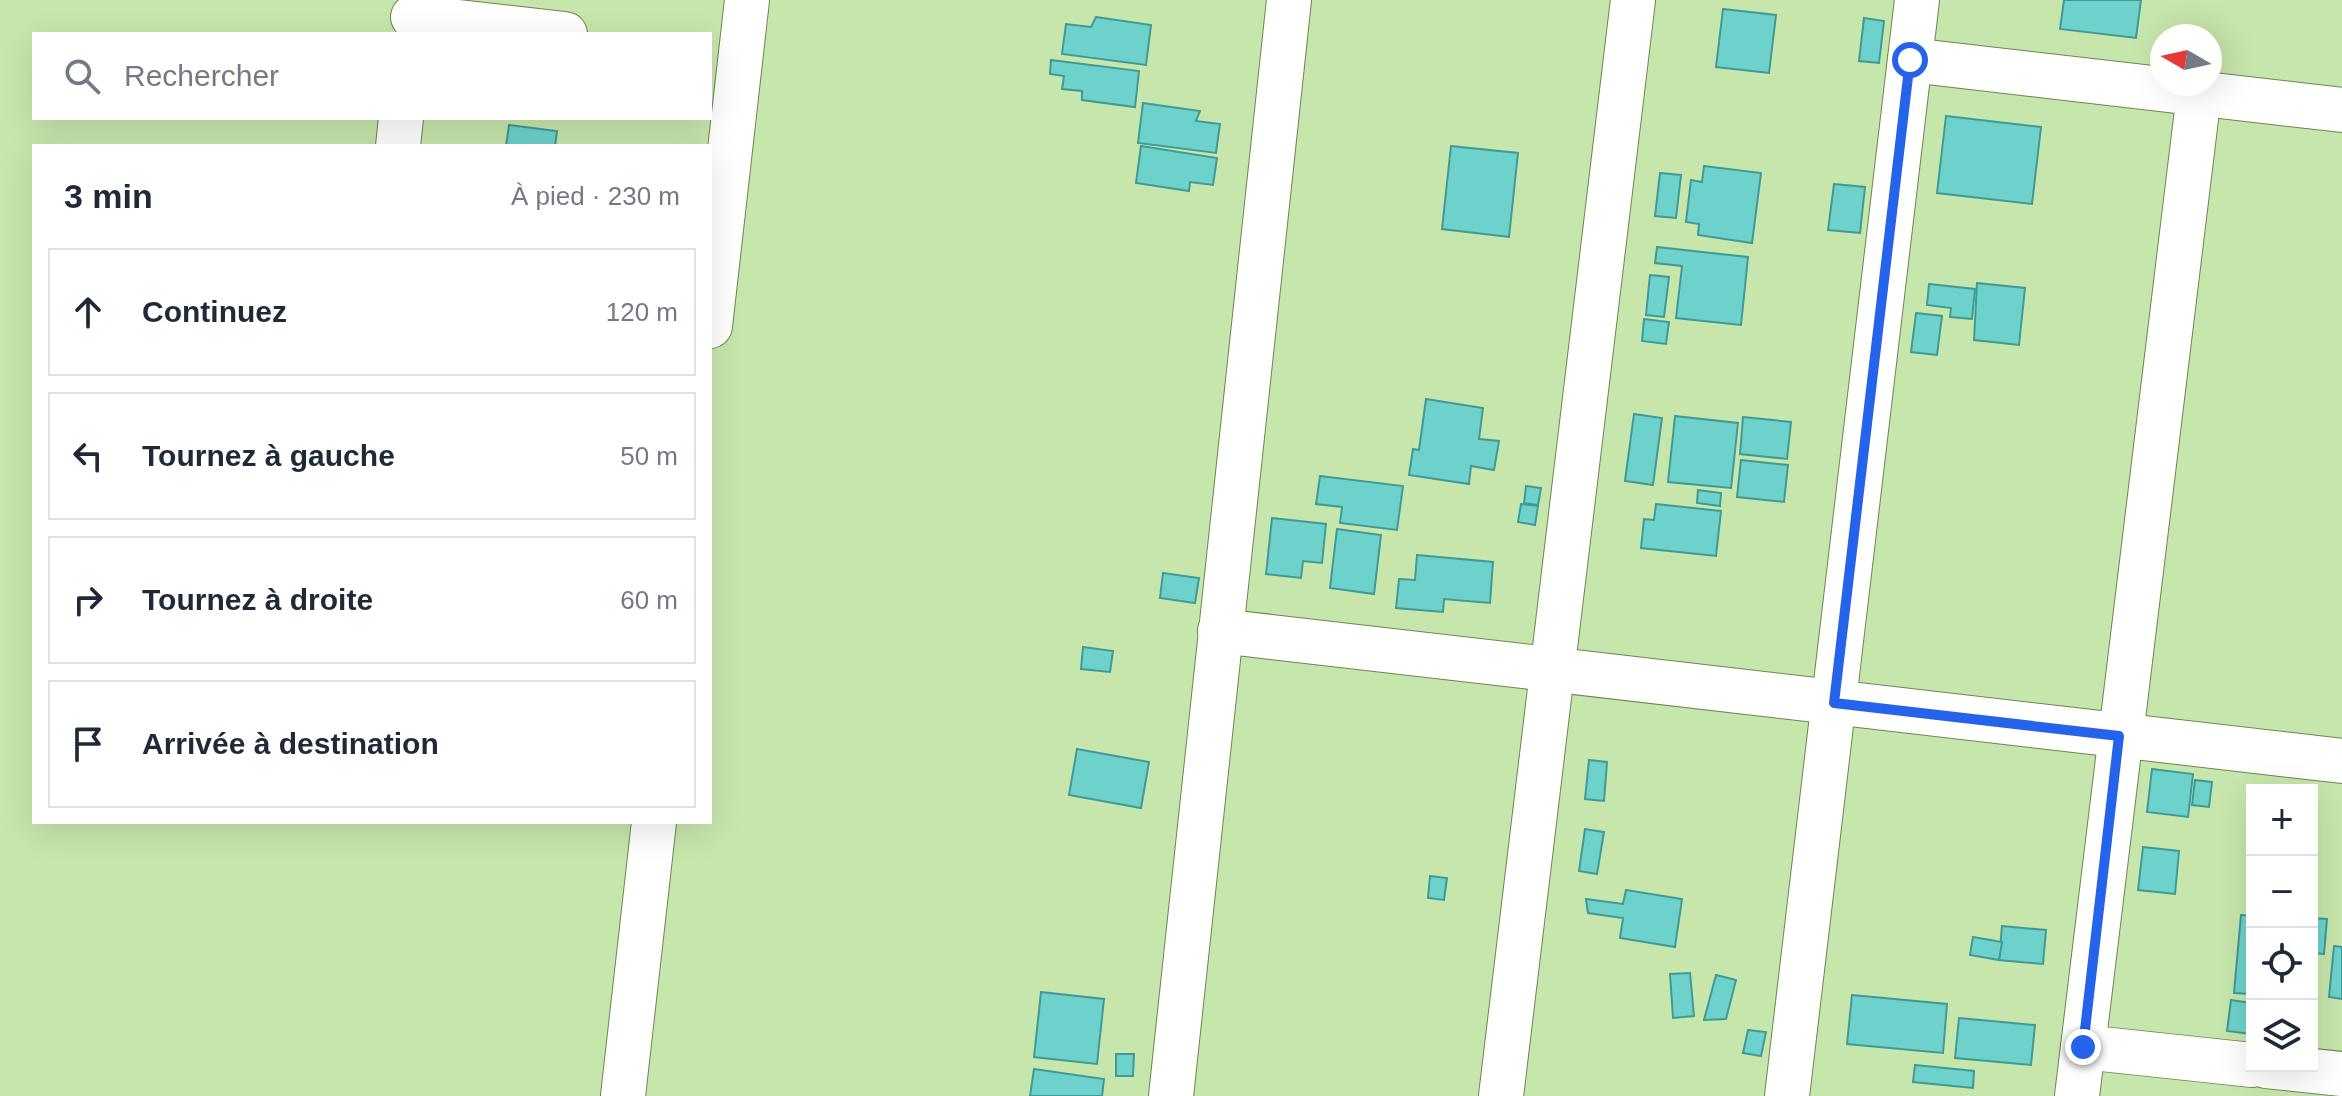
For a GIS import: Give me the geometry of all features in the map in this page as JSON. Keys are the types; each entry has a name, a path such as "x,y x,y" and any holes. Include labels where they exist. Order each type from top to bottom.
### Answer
{"street":[{"path":"712,290 725,53 747,0"},
{"path":"1171,1096 1289,0"},
{"path":"1501,1096 1633,0"},
{"path":"1787,1096 1917,0"},
{"path":"413,17 544,32"},
{"path":"1910,60 2150,88"},
{"path":"2077,1096 2199,96"},
{"path":"2217,96 2342,110"},
{"path":"398,144 401,120"},
{"path":"1220,631 2342,761"},
{"path":"623,1096 654,824"},
{"path":"2083,1047 2246,1064"},
{"path":"2318,1071 2342,1074"}],"building":[{"path":"2064,0 2141,0 2136,38 2060,29"},
{"path":"1723,9 1776,15 1769,73 1716,67"},
{"path":"1096,17 1151,25 1146,65 1062,54 1066,24 1091,27"},
{"path":"1864,18 1884,21 1879,63 1859,61"},
{"path":"1051,60 1139,71 1135,107 1082,100 1082,91 1062,89 1064,76 1050,74"},
{"path":"1143,103 1200,111 1196,121 1220,124 1216,153 1138,143"},
{"path":"1946,116 2041,127 2032,204 1937,193"},
{"path":"509,125 557,131 555,144 506,144"},
{"path":"1141,146 1217,158 1213,185 1190,182 1189,191 1136,183"},
{"path":"1451,146 1518,153 1509,237 1442,229"},
{"path":"1704,166 1761,173 1752,243 1698,235 1699,224 1686,222 1691,180 1702,182"},
{"path":"1660,173 1681,175 1676,218 1655,216"},
{"path":"1834,184 1865,187 1860,233 1828,230"},
{"path":"1657,247 1748,257 1741,325 1676,318 1682,266 1655,263"},
{"path":"1650,275 1669,277 1664,317 1646,315"},
{"path":"1977,283 2025,288 2019,345 1974,340"},
{"path":"1929,284 1975,289 1972,319 1950,317 1951,308 1927,305"},
{"path":"1916,313 1942,316 1937,355 1911,352"},
{"path":"1644,319 1669,322 1666,344 1642,341"},
{"path":"1426,399 1483,408 1479,439 1499,441 1494,470 1471,466 1469,484 1409,475 1413,449 1419,450"},
{"path":"1634,414 1662,418 1653,485 1625,481"},
{"path":"1675,416 1738,423 1731,488 1668,482"},
{"path":"1743,417 1791,422 1787,459 1740,454"},
{"path":"1741,460 1788,465 1784,502 1737,497"},
{"path":"1320,476 1403,486 1397,530 1340,523 1342,507 1316,504"},
{"path":"1526,486 1541,488 1538,505 1524,503"},
{"path":"1698,490 1721,493 1720,506 1697,503"},
{"path":"1521,504 1538,506 1535,525 1518,522"},
{"path":"1656,504 1721,511 1716,556 1641,548 1644,519 1654,520"},
{"path":"1272,518 1326,524 1322,563 1303,561 1301,578 1266,574"},
{"path":"1337,529 1381,535 1374,594 1330,588"},
{"path":"1417,555 1493,562 1490,603 1444,599 1443,612 1396,608 1399,579 1415,580"},
{"path":"1163,573 1199,578 1195,603 1160,598"},
{"path":"1083,647 1113,651 1110,672 1081,669"},
{"path":"1077,749 1149,762 1141,808 1069,795"},
{"path":"1589,760 1607,762 1604,801 1585,799"},
{"path":"2152,769 2193,774 2188,817 2147,812"},
{"path":"2195,780 2212,782 2209,807 2192,805"},
{"path":"1585,829 1604,832 1597,874 1579,871"},
{"path":"2143,847 2179,851 2175,894 2138,890"},
{"path":"1430,876 1447,878 1444,900 1428,898"},
{"path":"1626,890 1682,899 1675,947 1620,938 1623,918 1588,913 1586,899 1623,904"},
{"path":"2241,915 2246,915 2246,994 2234,993"},
{"path":"2318,918 2327,919 2324,954 2318,954"},
{"path":"2002,926 2046,930 2043,964 1999,960"},
{"path":"1973,937 2002,942 1999,960 1970,955"},
{"path":"2334,946 2342,947 2342,999 2329,997"},
{"path":"1690,973 1694,1016 1673,1018 1670,974"},
{"path":"1716,975 1736,980 1726,1019 1704,1020"},
{"path":"1041,992 1104,999 1097,1064 1034,1057"},
{"path":"1852,995 1947,1004 1943,1053 1847,1044"},
{"path":"2231,1000 2246,1002 2246,1033 2227,1031"},
{"path":"1959,1018 2035,1025 2031,1065 1955,1058"},
{"path":"1748,1030 1766,1032 1761,1056 1743,1053"},
{"path":"1116,1054 1134,1054 1133,1076 1116,1076"},
{"path":"1915,1065 1974,1071 1973,1088 1913,1082"},
{"path":"1034,1069 1104,1079 1102,1096 1030,1096"}],"route":[{"path":"1910,60 1834,703 2119,736 2083,1047"}]}
